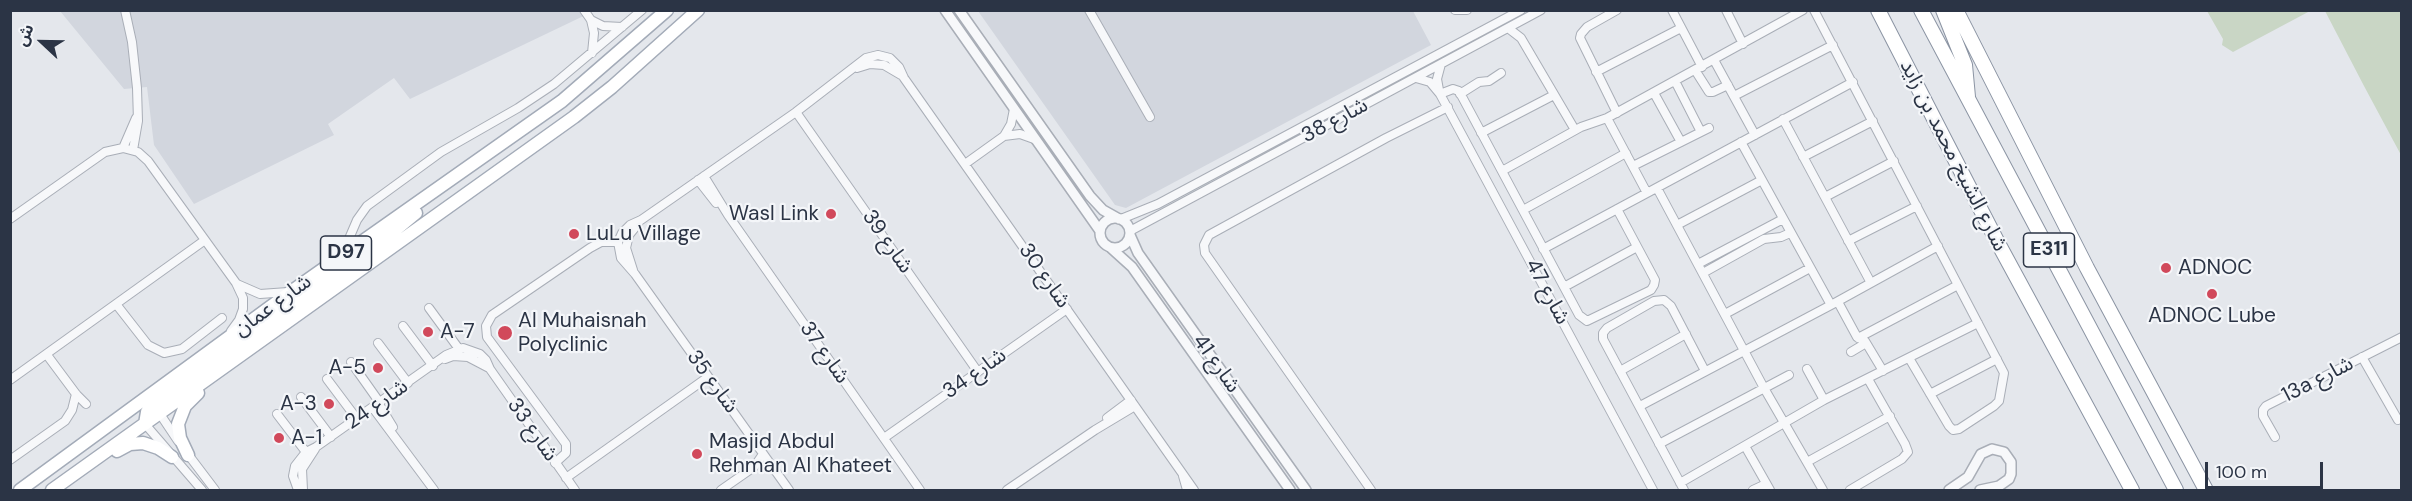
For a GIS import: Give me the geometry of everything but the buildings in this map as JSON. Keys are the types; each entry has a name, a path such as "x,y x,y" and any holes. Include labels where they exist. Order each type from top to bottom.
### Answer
{"highway":[{"name":"شارع الشيخ محمد بن زايد","path":"1921,10 2176,490"},
{"path":"1942,10 1965,65 1968,99"},
{"path":"1956,10 2086,267 2206,490"},
{"name":"شارع الشيخ محمد بن زايد","path":"1879,13 1998,243 2132,490"}],"main road":[{"name":"شارع عمان","path":"153,405 222,344 292,291 562,101 667,10"},
{"name":"شارع عمان","path":"20,490 153,405 232,360 574,117 612,87 698,10"},
{"path":"52,490 145,424 147,412 153,405 387,237 447,182"},
{"path":"188,455 178,431 182,411 188,401 220,375 232,360"},
{"path":"79,472 94,467 124,446 136,443 153,446 172,457"}],"street":[{"path":"125,10 134,57 138,114 134,150"},
{"path":"584,10 591,20 594,33 592,53"},
{"path":"341,257 357,220 367,206 441,152 536,97 642,10"},
{"path":"945,10 1100,231 1104,243 1111,248 1123,246 1130,233 1127,224 1103,210 1090,196 959,10"},
{"path":"1089,10 1150,117"},
{"path":"1455,10 1467,10"},
{"name":"شارع 38","path":"1120,219 1148,209 1521,10"},
{"name":"شارع 38","path":"1130,233 1541,10"},
{"path":"1617,10 1587,27 1581,34 1582,43 1617,113"},
{"path":"1672,10 1709,92 1728,85"},
{"path":"1726,10 1743,44"},
{"path":"1502,171 1575,130 1617,113 1803,10"},
{"path":"1814,10 1997,359 2005,376 1999,400 1994,406 1959,429 1951,428 1909,358"},
{"path":"591,20 603,26 622,27"},
{"path":"1521,21 1521,38"},
{"path":"1508,28 1521,38 1575,130"},
{"path":"1596,72 1681,28"},
{"path":"1734,96 1833,45"},
{"path":"1714,60 1755,135"},
{"name":"شارع 30","path":"618,242 626,229 796,112 854,69 870,64 884,64 904,78 1194,490"},
{"path":"1441,64 1437,79 1440,94 1454,89 1460,94 1581,318 1587,321 1651,290 1654,285 1655,280 1617,209"},
{"path":"1460,94 1479,82 1489,81 1501,73"},
{"name":"شارع 47","path":"1416,78 1430,82 1448,107 1653,490"},
{"path":"1633,166 1705,130 1675,81"},
{"path":"1543,249 1853,82"},
{"path":"1654,93 1681,142"},
{"path":"1481,133 1554,95"},
{"path":"1371,490 1205,253 1204,245 1209,235 1386,138 1448,107"},
{"path":"1005,136 1011,124 1014,109"},
{"name":"شارع 39","path":"796,112 978,372"},
{"path":"123,148 138,114"},
{"path":"1607,118 1647,193"},
{"path":"1783,119 1871,283"},
{"path":"1803,157 1873,121"},
{"path":"965,164 1005,136 1020,134 1034,139"},
{"path":"1741,142 1810,268 1858,338 1866,343 1883,371"},
{"path":"10,219 105,152 123,148 134,150 148,161 236,283 243,298 242,315 222,344"},
{"path":"1523,210 1626,153"},
{"path":"1825,197 1894,161"},
{"name":"شارع 37","path":"701,178 920,490"},
{"path":"1677,225 1762,180"},
{"path":"1657,188 1764,388 1823,490"},
{"path":"1848,241 1917,206"},
{"path":"1100,231 1107,220 1120,219"},
{"path":"1698,264 1783,219"},
{"name":"شارع 30","path":"635,274 627,255 627,241 641,220"},
{"path":"1703,273 1764,239 1781,237 1790,232"},
{"name":"شارع 41","path":"1130,233 1138,254 1306,490"},
{"path":"10,380 205,240"},
{"path":"555,463 566,453 566,444 488,337 486,326 492,315 601,242 618,242 621,258 635,274"},
{"path":"1640,406 1834,304 1938,246"},
{"path":"1564,287 1638,247"},
{"name":"شارع 41","path":"1111,248 1132,267 1290,490"},
{"path":"1725,314 1810,268"},
{"name":"شارع 35","path":"635,274 789,490"},
{"path":"236,283 260,294 292,291"},
{"path":"1858,338 1958,285"},
{"path":"1705,371 1668,302 1659,299 1607,328 1603,333 1620,371 1682,487 1745,446 1824,400 1978,323"},
{"path":"116,304 148,345 164,353 182,349 222,318"},
{"path":"429,308 459,349 446,355 435,364"},
{"name":"شارع 34","path":"884,438 1067,309"},
{"path":"403,326 435,364"},
{"path":"1620,371 1686,334"},
{"name":"13a شارع","path":"2275,437 2263,416 2264,408 2402,337"},
{"path":"378,343 408,383"},
{"path":"1851,352 1866,343"},
{"name":"شارع 33","path":"459,349 472,349 480,354 575,490"},
{"path":"47,354 86,404"},
{"path":"435,364 461,356 476,359 490,369"},
{"path":"2362,357 2398,420"},
{"path":"1930,394 1997,359"},
{"path":"351,362 400,442 434,490"},
{"name":"شارع 24","path":"306,452 435,364"},
{"path":"1807,369 1824,400"},
{"path":"1659,444 1789,375"},
{"path":"566,478 708,377"},
{"path":"327,379 357,419"},
{"path":"1850,490 1906,456 1908,448 1868,379"},
{"path":"10,460 65,421 72,411 76,394"},
{"path":"302,397 331,437"},
{"path":"1007,490 1133,403"},
{"path":"153,405 215,490"},
{"path":"277,414 306,452 295,466 293,476 298,490"},
{"path":"1807,462 1890,416"},
{"path":"145,424 202,490"},
{"path":"1745,446 1768,487 1753,490"},
{"name":"شارع 24","path":"303,490 302,469 316,447"},
{"path":"1949,490 1968,477 1981,454 1992,449 2004,452 2012,468 2009,479 1999,486 1980,490"},
{"path":"721,490 754,467 763,454"},
{"name":"شارع 30","path":"1183,474 1187,490"}],"shaded area":[{"path":"60,11 594,11 410,99 394,78 328,124 334,135 194,204 154,145 147,87 124,89"},
{"path":"978,11 1413,11 1431,45 1126,208 1115,205"}],"green space":[{"path":"2207,11 2310,11 2233,52 2222,45 2223,39"},
{"path":"2325,11 2401,11 2401,155 2364,86"}],"place":[{"name":"Wasl Link","path":"831,214"},
{"name":"LuLu Village","path":"574,234"},
{"name":"ADNOC","path":"2166,268"},
{"name":"ADNOC Lube","path":"2212,294"},
{"name":"A-7","path":"428,332"},
{"name":"Al Muhaisnah Polyclinic","path":"505,333"},
{"name":"A-5","path":"378,368"},
{"name":"A-3","path":"329,404"},
{"name":"A-1","path":"279,438"},
{"name":"Masjid Abdul Rehman Al Khateet","path":"697,454"}]}
